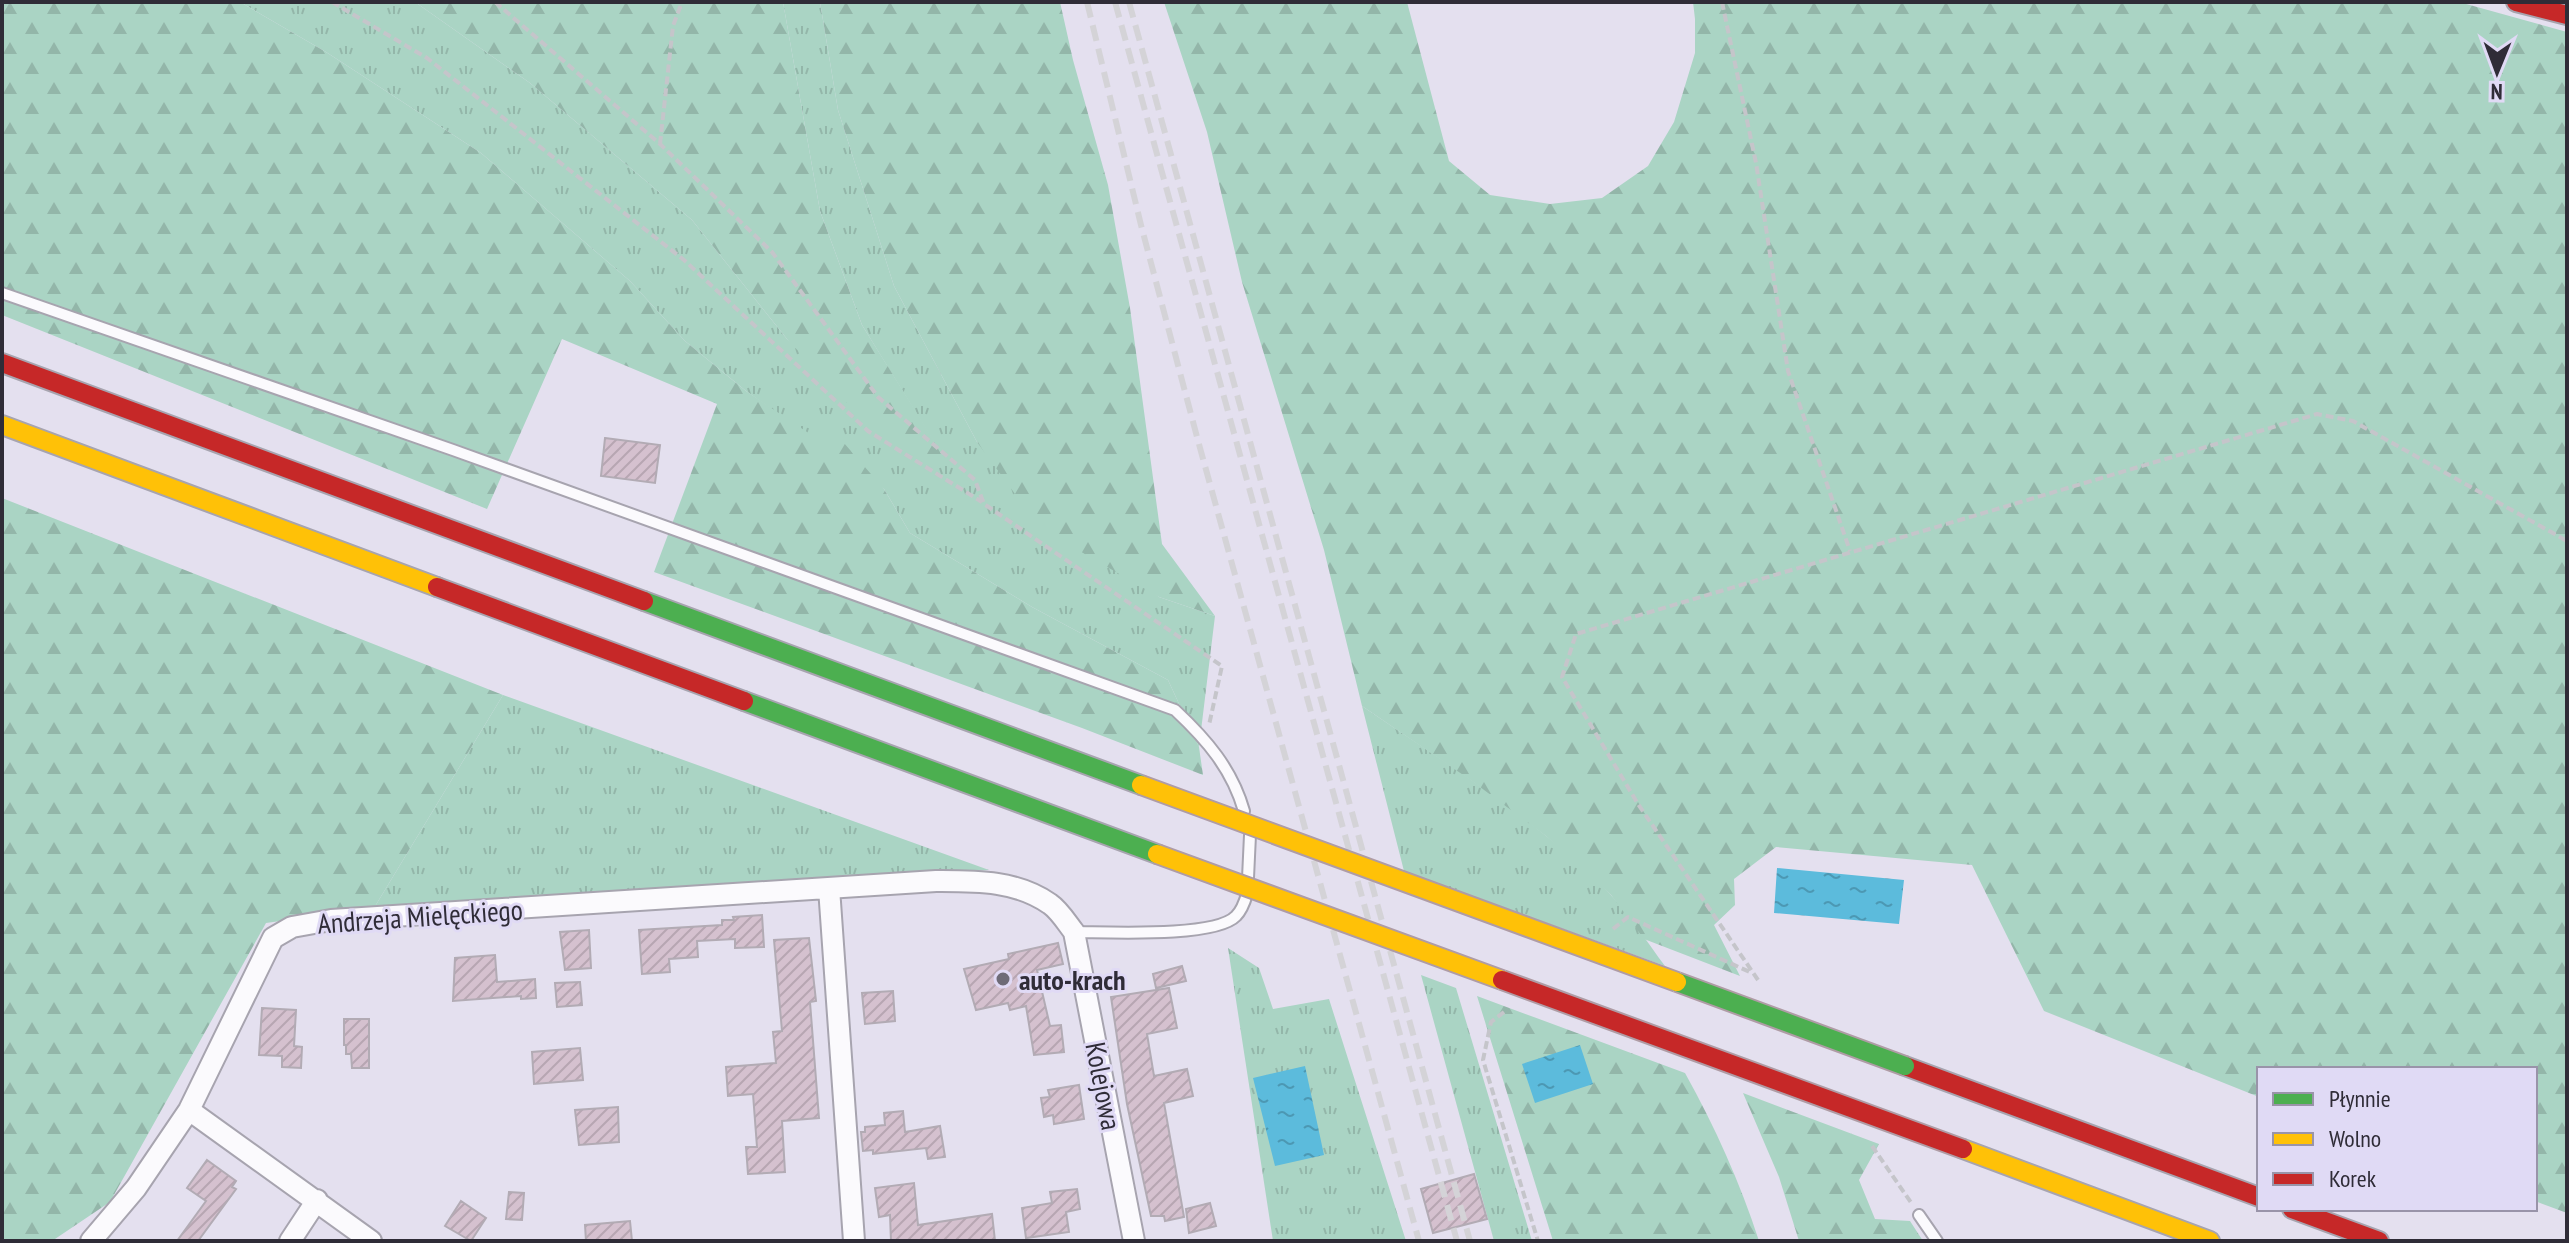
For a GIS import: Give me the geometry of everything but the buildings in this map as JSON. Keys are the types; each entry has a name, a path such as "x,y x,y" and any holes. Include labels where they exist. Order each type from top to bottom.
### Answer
{"main road":[{"path":"2516,2 2567,15"},
{"path":"2,363 2257,1196"},
{"path":"2,425 2210,1241"},
{"path":"2297,1211 2379,1241"}],"street":[{"name":"Andrzeja Mielęckiego","path":"91,1241 136,1188 189,1110 273,938 292,927 331,920 936,881 980,881 1021,889 1052,905 1074,932"},
{"path":"829,888 854,1241"},
{"name":"Kolejowa","path":"1074,932 1134,1241"},
{"path":"189,1110 371,1241"},
{"path":"290,1241 317,1200"}],"lane":[{"path":"2,293 453,450 1175,710 1206,739 1239,793 1251,839 1247,897 1235,917 1220,926 1194,930 1074,932"},
{"path":"1919,1215 1937,1241"}],"path":[{"path":"332,2 427,58 684,260 868,431 984,504 1222,666 1206,739"},
{"path":"495,2 660,144 772,252 878,397 975,480 984,504"},
{"path":"660,144 673,26 682,2"},
{"path":"1722,2 1756,163 1788,371 1850,552"},
{"path":"1754,974 1638,804 1562,677 1576,634 2317,414 2353,421 2567,541"},
{"path":"1491,1022 1483,1060 1538,1241"}],"green space":[{"path":"2,2 240,2 326,52 481,153 630,281 685,341 746,391 810,434 837,435 884,489 910,533 1032,607 1168,680 1199,747 1203,775 654,572 717,404 562,339 487,509 2,315"},
{"path":"240,2 415,2 530,83 692,220 787,339 947,463 862,325 820,211 783,2 820,2 838,110 894,286 977,442 1159,597 1215,616 1199,747 1168,680 1032,607 910,533 884,489 746,391 685,341 630,281 481,153 326,52"},
{"path":"415,2 783,2 820,211 862,325 948,463 929,464 848,404 787,339 692,220 530,83"},
{"path":"820,2 1060,2 1108,185 1130,308 1162,544 1215,616 1159,597 1040,528 977,442 894,286 838,110"},
{"path":"1164,2 1407,2 1449,161 1490,195 1550,204 1602,198 1648,166 1674,122 1695,53 1693,2 2459,2 2567,32 2567,1213 2537,1202 2537,1067 2257,1067 2257,1096 2044,1011 1972,865 1776,847 1734,879 1735,905 1714,925 1740,976 1644,939 1611,895 1546,836 1362,706 1324,550 1242,282 1207,132"},
{"path":"2,498 503,695 374,908 266,923 110,1202 52,1241 2,1241"},
{"path":"503,695 989,870 374,908"},
{"path":"1362,706 1490,794 1552,841 1617,901 1665,966 1404,871"},
{"path":"1228,948 1259,968 1273,1009 1329,999 1406,1241 1273,1241"},
{"path":"1421,975 1456,988 1532,1241 1494,1241"},
{"path":"1477,996 1685,1073 1726,1155 1759,1241 1553,1241"},
{"path":"1743,1093 1879,1144 1859,1180 1875,1219 1910,1221 1923,1241 1799,1241 1779,1177"}],"water":[{"path":"1777,868 1904,880 1899,924 1774,913"},
{"path":"1580,1045 1593,1084 1535,1103 1522,1064"},
{"path":"1305,1066 1324,1155 1275,1166 1253,1078"}],"railway":[{"path":"1087,2 1197,437 1419,1241"},
{"path":"1115,2 1457,1241"},
{"path":"1129,2 1470,1241"}],"traffic: fast":[{"path":"644,601 1141,785"},
{"path":"744,701 1157,854"},
{"path":"1677,982 1905,1066"}],"traffic: slow":[{"path":"2,425 437,587"},
{"path":"1141,785 1677,982"},
{"path":"1157,854 1502,980"},
{"path":"1963,1149 2210,1241"}],"traffic: jam":[{"path":"2516,2 2567,15"},
{"path":"2,363 644,601"},
{"path":"437,587 744,701"},
{"path":"1502,980 1963,1149"},
{"path":"1905,1066 2257,1196"},
{"path":"2297,1211 2379,1241"}],"place":[{"name":"auto-krach","path":"1003,979"}]}
